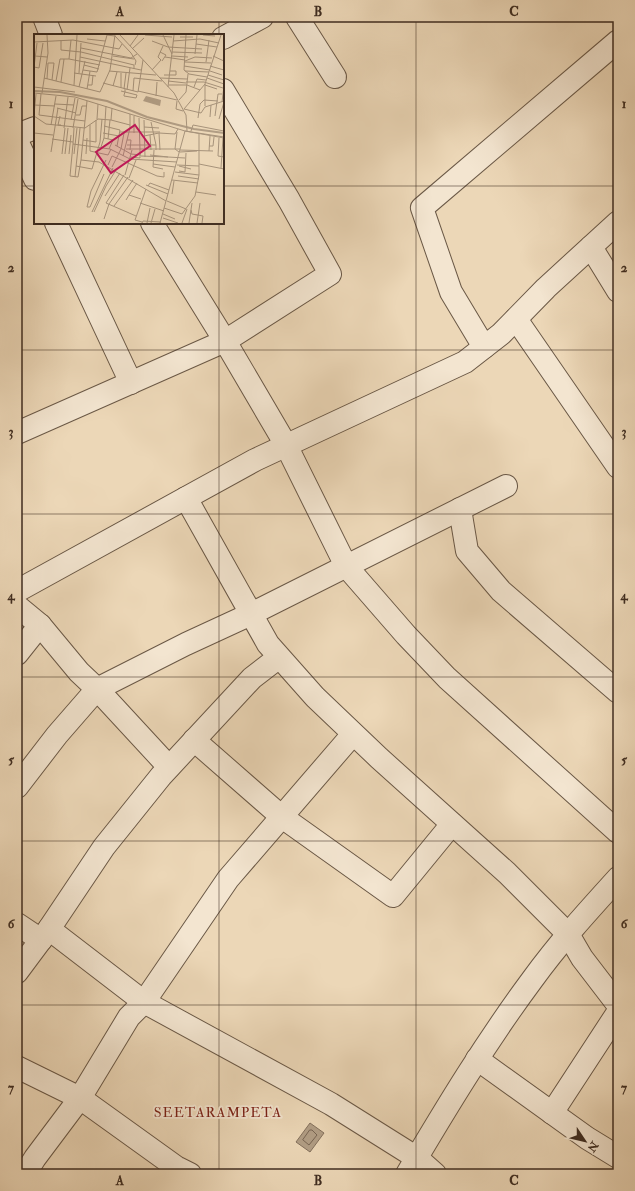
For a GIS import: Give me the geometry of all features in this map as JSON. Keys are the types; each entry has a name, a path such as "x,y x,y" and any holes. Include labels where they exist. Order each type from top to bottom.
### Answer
{"street":[{"path":"44,17 51,34"},
{"path":"224,37 262,17"},
{"path":"297,17 335,77"},
{"path":"484,348 451,292 422,208 618,41"},
{"path":"17,433 225,341 330,274 289,200 224,92"},
{"path":"17,135 34,128"},
{"path":"17,141 34,177"},
{"path":"17,591 96,549 254,460 465,362 501,334 546,288 618,222"},
{"path":"56,224 131,383"},
{"path":"153,224 225,341 286,445 346,566 406,635 447,678 618,832"},
{"path":"591,246 618,291"},
{"path":"516,319 618,467"},
{"path":"17,787 57,735 96,689 186,644 251,614 506,486"},
{"path":"186,498 268,644 278,658 315,698 507,873 568,934 582,958 618,1005"},
{"path":"460,509 467,550 501,591 618,692"},
{"path":"17,606 40,625 79,672 169,767"},
{"path":"17,654 40,625"},
{"path":"17,972 45,935 104,847 169,767 252,678 278,658"},
{"path":"25,1174 35,1158 80,1098 129,1017 144,1002 228,879 353,734"},
{"path":"194,740 282,817 393,896 452,824"},
{"path":"412,1166 477,1059 533,979 568,934 618,878"},
{"path":"17,924 45,935 144,1002 331,1104 412,1166 435,1174"},
{"path":"552,1113 618,1012"},
{"path":"477,1059 587,1138 618,1157"},
{"path":"17,1067 80,1098 176,1167 190,1174"}],"water":[{"path":"310,1123 324,1133 310,1152 296,1142"}],"district":[{"name":"SEETARAMPETA","path":"218,1112"}]}
